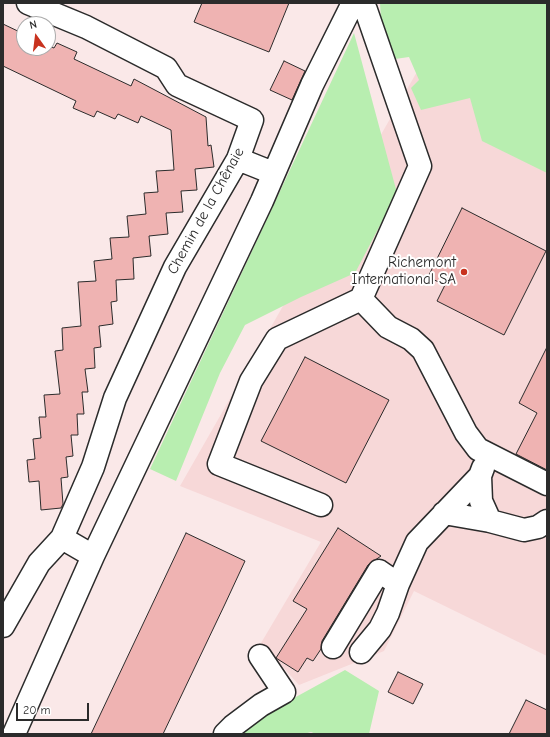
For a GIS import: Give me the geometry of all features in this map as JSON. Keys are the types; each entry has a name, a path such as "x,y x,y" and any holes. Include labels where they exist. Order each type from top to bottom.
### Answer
{"street":[{"name":"Chemin de la Chênaie","path":"3,626 39,563 62,538 93,467 115,398 175,266 238,159 252,120 177,84 166,68 86,27 28,3"},
{"path":"14,734 93,556 262,201 312,85 353,3"},
{"path":"321,505 219,464 251,381 277,339 361,299 420,166 366,10 362,3"},
{"path":"238,159 273,173"},
{"path":"361,299 388,327 411,339 423,350 466,433 478,449 488,456 547,484"},
{"path":"361,652 380,629 417,542 480,476 488,456"},
{"path":"480,476 481,501 490,521"},
{"path":"444,513 490,521 524,530 538,527 547,521"},
{"path":"62,538 93,556"},
{"path":"333,647 380,571 398,584"},
{"path":"225,734 233,726 261,705 284,692 260,656"}],"shaded area":[{"name":"Richemont International SA","path":"430,49 547,111 547,656 414,591 384,651 299,685 261,643 321,542 180,486"}],"green space":[{"path":"380,3 547,3 547,173 482,141 470,98 421,110 411,88 419,80 409,57 395,59 381,19"},
{"path":"354,33 397,193 355,273 301,297 245,325 220,373 176,481 150,469"},
{"path":"345,670 379,691 369,734 316,734 311,732 304,734 240,734 274,709"}],"building":[{"path":"202,3 289,3 269,52 194,22"},
{"path":"3,24 16,30 16,56 56,56 57,43 77,52 74,59 131,86 134,79 206,117 208,146 211,145 214,167 195,169 197,190 181,191 183,212 166,213 168,234 149,236 151,256 133,258 134,279 116,280 117,301 111,302 113,324 99,326 101,347 94,348 95,368 85,369 88,392 82,392 84,414 77,414 78,435 71,435 73,456 66,457 68,477 61,478 63,504 61,508 41,510 39,481 29,482 27,460 35,459 33,439 41,438 39,417 46,417 44,395 60,394 55,351 63,350 62,328 81,326 78,282 96,281 94,261 112,259 110,238 129,237 127,216 146,214 144,193 158,192 156,171 174,170 171,130 141,116 138,123 118,114 115,119 97,111 94,117 73,108 76,101 3,66"},
{"path":"284,61 305,71 292,100 270,90"},
{"name":"Richemont International SA","path":"462,208 546,251 504,335 437,301 445,285 428,277"},
{"path":"547,347 547,470 516,454 537,413 519,403"},
{"path":"305,357 389,400 346,483 261,441"},
{"path":"338,528 381,556 368,565 322,641 321,649 313,661 307,658 298,672 276,658 307,609 293,601"},
{"path":"186,533 245,561 225,604 163,734 91,734"},
{"path":"398,672 423,684 413,704 388,692"},
{"path":"526,700 547,710 547,734 509,734"}],"place":[{"name":"Richemont International SA","path":"464,272"}]}
